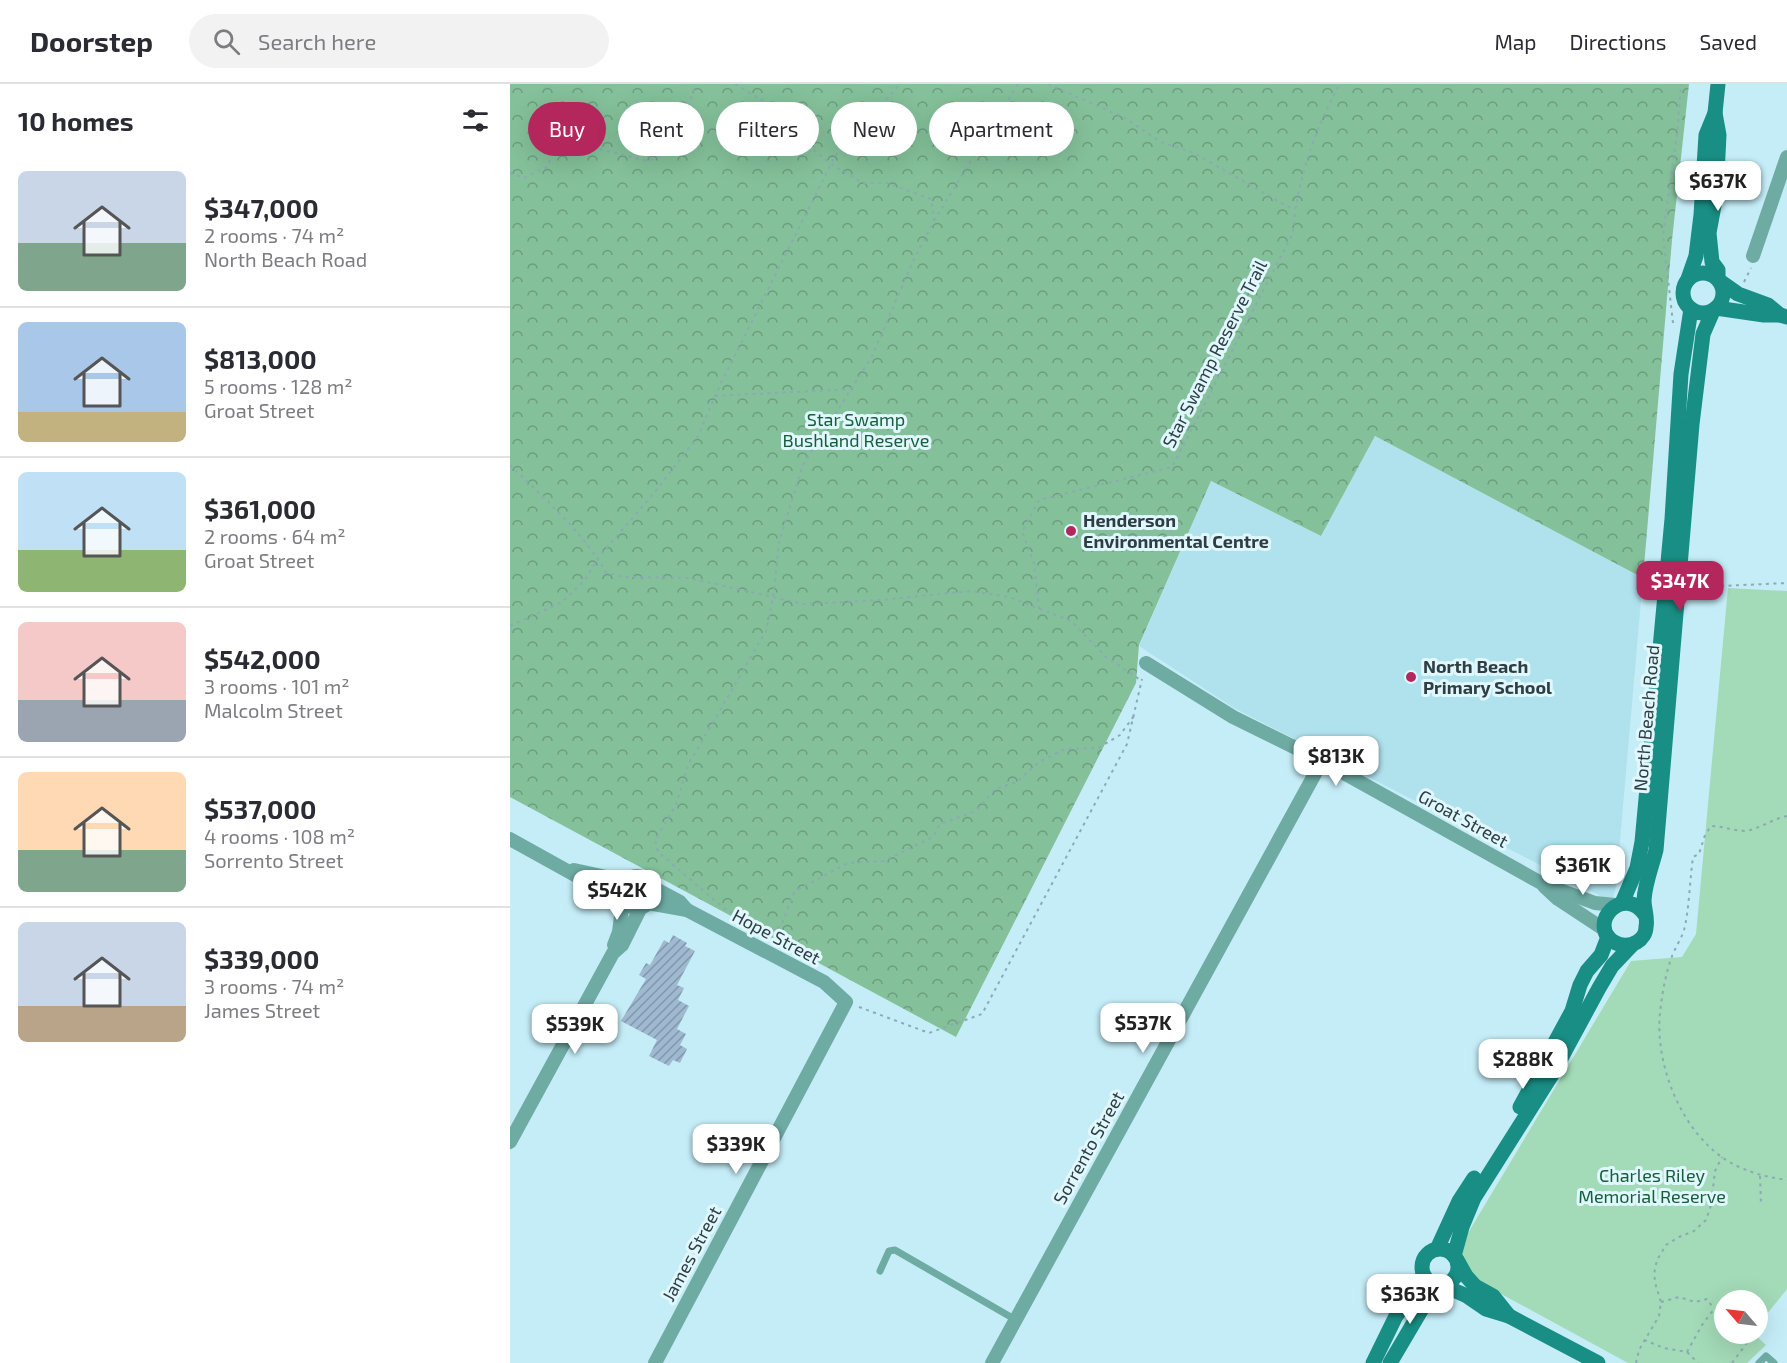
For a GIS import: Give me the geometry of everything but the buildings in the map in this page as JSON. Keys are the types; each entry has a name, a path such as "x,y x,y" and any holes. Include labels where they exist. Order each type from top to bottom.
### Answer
{"main road":[{"name":"North Beach Road","path":"1455,1257 1462,1227 1474,1198 1553,1072 1612,966 1645,933 1646,888 1656,850 1692,423 1703,334 1724,296 1718,270 1712,262 1709,233 1716,195 1719,135 1715,113 1718,84"},
{"name":"North Beach Road","path":"1437,1249 1459,1201 1517,1113 1572,1011 1587,971 1601,955 1606,933 1606,916 1619,904 1637,868 1642,842 1671,530 1681,374 1691,309 1683,292 1696,256 1706,135 1715,113"},
{"path":"1688,279 1707,272 1738,294 1768,305 1783,316"},
{"path":"1691,309 1702,313 1715,309 1783,316"},
{"path":"1619,904 1633,904 1644,915"},
{"path":"1606,933 1618,945 1632,945"},
{"path":"1509,1316 1493,1296 1476,1286 1466,1276 1455,1257 1446,1250 1431,1251 1424,1259 1423,1275 1431,1283 1467,1296 1486,1309 1509,1316 1598,1363"},
{"path":"1390,1363 1439,1285 1448,1283 1456,1276 1458,1264 1455,1257"},
{"path":"1373,1363 1396,1316 1423,1275"}],"street":[{"path":"1753,256 1787,157"},
{"name":"Groat Street","path":"1146,663 1233,717 1322,761 1543,884 1595,903 1619,904"},
{"name":"Sorrento Street","path":"992,1363 1322,761"},
{"path":"510,839 623,900 630,906 644,905"},
{"path":"569,871 578,870 625,881"},
{"path":"510,1142 613,953 619,932 623,900 621,889 625,881 640,876 652,887 652,896 644,905 622,945 613,953"},
{"name":"Groat Street","path":"1543,884 1558,899 1606,933"},
{"name":"Hope Street","path":"652,887 680,902 687,910 824,982 846,1002"},
{"name":"Hope Street","path":"644,905 687,910"},
{"name":"James Street","path":"655,1363 846,1002"}],"lane":[{"path":"880,1271 889,1251 896,1250 1016,1320"},
{"path":"1759,1363 1766,1356 1774,1363"}],"path":[{"path":"510,173 524,178 547,167 559,140 648,161 673,149 674,120 688,109 695,84"},
{"path":"735,84 791,118 805,144 831,164 863,183 887,183 931,199 934,221"},
{"path":"510,626 562,602 585,580 598,558 655,492 698,436 715,396 835,156 898,84"},
{"path":"1018,84 934,221 913,261 872,356 803,465 779,542 773,598 766,632 688,765 676,805 655,840 658,852 726,909 776,931 782,923 795,891 848,863 884,861 933,837 940,824 976,811 995,789 1017,782 1039,762 1065,749 1098,748 1120,735 1134,716"},
{"path":"1048,84 1123,117 1161,142 1194,153 1294,210"},
{"name":"Star Swamp Reserve Trail","path":"1039,609 1034,563 1022,531 1038,500 1172,467 1293,233 1294,210 1324,112 1340,84"},
{"path":"1673,327 1663,235 1677,134 1681,84"},
{"path":"715,396 852,389"},
{"path":"510,465 545,498 598,558 606,573 626,577 689,578 804,604 881,600 971,591 1009,597 1071,621 1106,657 1142,681"},
{"path":"1721,586 1787,584"},
{"path":"846,1002 929,1034 982,1014 1127,744 1146,663"},
{"path":"1787,816 1748,831 1711,826 1704,835 1700,854 1693,857 1684,930 1671,958 1660,1014 1662,1053 1668,1078 1686,1116 1699,1135 1722,1157 1742,1168 1760,1176 1787,1180"},
{"path":"1636,1363 1639,1350 1659,1316 1661,1302 1654,1274 1657,1260 1666,1245 1694,1231 1707,1220 1715,1171 1722,1157"},
{"path":"1760,1176 1761,1204"},
{"path":"1661,1302 1679,1297 1695,1302 1707,1299 1714,1310 1696,1333 1687,1352"},
{"path":"1644,1340 1687,1352 1698,1363"},
{"path":"1732,1363 1746,1344"}],"shaded area":[{"name":"North Beach Primary School","path":"1375,436 1643,578 1616,887 1612,902 1234,708 1139,646 1211,481 1321,536"}],"green space":[{"name":"Star Swamp Bushland Reserve","path":"510,84 1689,84 1672,240 1643,578 1375,436 1321,536 1211,481 1139,645 1136,683 956,1037 510,797"},
{"name":"Charles Riley Memorial Reserve","path":"1728,588 1787,591 1787,1289 1768,1313 1768,1290 1714,1290 1714,1344 1766,1345 1747,1363 1628,1363 1472,1278 1459,1248 1631,961 1682,957 1696,934"}],"place":[{"name":"Henderson Environmental Centre","path":"1071,531"},
{"name":"North Beach Primary School","path":"1411,677"}]}
